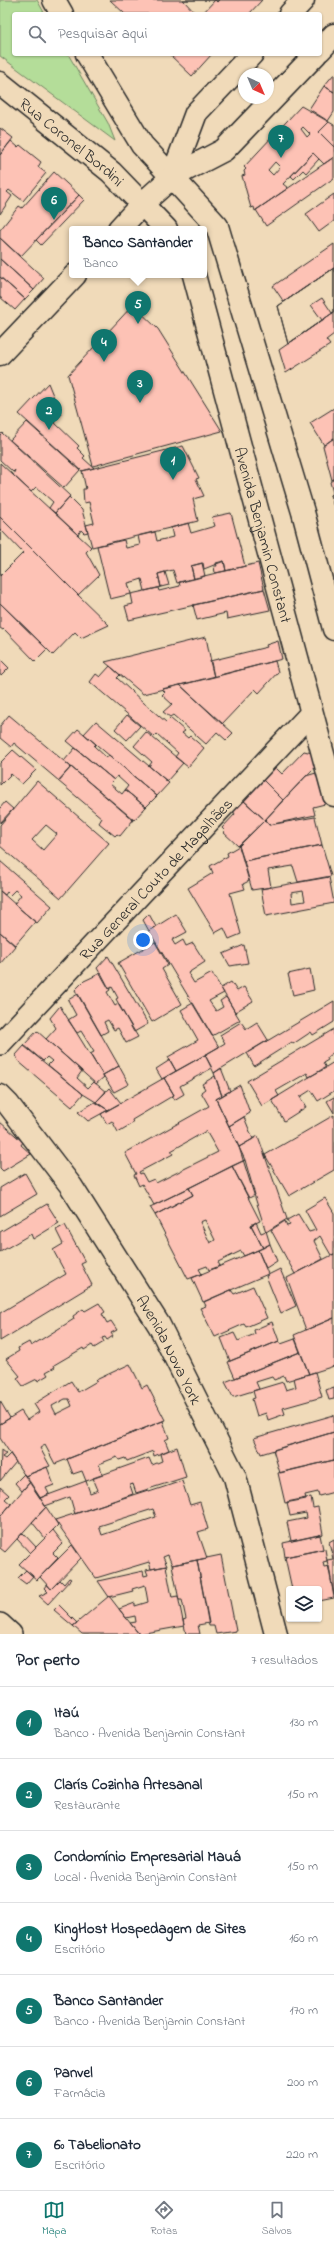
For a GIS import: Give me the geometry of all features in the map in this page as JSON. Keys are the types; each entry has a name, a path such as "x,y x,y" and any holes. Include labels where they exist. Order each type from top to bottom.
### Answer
{"main road":[{"path":"54,0 61,12"},
{"path":"292,12 303,0"},
{"path":"322,48 334,35"},
{"path":"87,56 142,145 217,226 303,512 334,629"},
{"path":"172,177 196,113 250,56"},
{"path":"121,226 142,204 172,177 224,150 314,56"},
{"name":"Rua Coronel Bordini","path":"0,83 111,172 142,204"},
{"path":"142,204 163,226"},
{"path":"0,354 72,278"},
{"name":"Avenida Benjamin Constant","path":"195,278 334,794"},
{"name":"Avenida Nova York","path":"0,1096 8,1104 71,1186 159,1325 235,1477 276,1634"}],"street":[{"name":"Rua General Couto de Magalhães","path":"0,1044 311,713"},
{"path":"0,1624 11,1634"}],"green space":[{"path":"0,0 37,0 44,12 12,12 12,56 69,56 108,123 115,141 0,56"}],"building":[{"path":"110,0 262,0 251,12 123,12"},
{"path":"183,0 215,0 204,12 194,12"},
{"path":"171,56 210,56 192,76"},
{"path":"334,74 334,92 324,86"},
{"path":"324,86 334,92 334,112 328,121 309,109"},
{"path":"301,106 329,122 319,132 334,147 334,157 324,164 313,153 283,184 288,188 255,211 254,207 251,208 242,176 245,175 244,171 246,169 244,167","holes":["303,127 310,134 307,137 301,129","275,162 280,167 273,175 268,170"]},
{"path":"329,122 334,125 334,147 319,132"},
{"path":"0,128 13,138 0,155"},
{"path":"11,141 18,147 20,145 41,162 38,167 46,173 23,201 9,190 7,192 12,196 0,214 0,155"},
{"path":"313,153 319,159 306,173 303,170 294,179 291,176"},
{"path":"334,157 334,178 266,226 256,210"},
{"path":"54,172 79,195 20,257 0,238 0,230 19,206 22,208"},
{"path":"334,194 334,221 319,232 306,214"},
{"path":"79,195 84,200 41,245 36,240"},
{"path":"0,238 44,278 34,290 0,259"},
{"path":"334,244 334,268 284,302 273,286"},
{"path":"0,259 34,290 25,299 0,277"},
{"path":"334,268 334,312 288,344 278,306"},
{"path":"334,268 334,312 332,313 322,298 311,305 322,320 288,344 278,306"},
{"path":"0,277 25,299 15,310 0,297"},
{"path":"133,305 158,329 222,431 93,466 68,375"},
{"path":"334,312 334,334 326,340 330,345 286,373 279,350"},
{"path":"48,383 61,415 54,422 79,446 77,448 85,456 83,458 94,468 82,471 19,414"},
{"path":"334,408 334,438 324,445 310,423"},
{"path":"27,422 80,470 64,488 10,440"},
{"path":"2,433 70,496 55,513 49,508 53,502 36,487 31,492 13,475 15,470 13,472 0,460 0,435"},
{"path":"334,438 334,479 332,480 323,446"},
{"path":"183,446 199,478 196,479 204,496 193,499 198,521 92,547 86,525 94,523 89,502 84,503 83,489 86,489 82,471"},
{"path":"0,463 91,547 86,552 99,575 78,595 0,517"},
{"path":"334,479 334,507 330,495 333,493 330,482"},
{"path":"334,492 334,507 330,495"},
{"path":"69,497 82,510 88,532 84,533 81,530 78,535 55,513"},
{"path":"231,513 245,566 226,571 224,561 204,569 203,563 191,566 194,579 177,583 173,570 158,574 161,587 145,591 142,579 128,583 131,594 110,599 97,546 124,540 126,548 140,545 138,536 155,532 157,541 173,537 171,528 188,523 191,533 215,526 212,517"},
{"path":"0,517 109,625 81,638 75,632 53,655 0,603"},
{"path":"0,529 23,553 0,576"},
{"path":"224,561 226,571 215,573 214,566 217,566 216,563"},
{"path":"202,563 205,576 194,579 191,566"},
{"path":"258,563 264,589 129,620 125,606 133,604 131,594 158,588 159,591 180,586 179,582"},
{"path":"165,572 169,585 161,587 158,574"},
{"path":"264,589 270,610 227,619 226,613 197,620 193,605"},
{"path":"0,603 47,649 35,661 4,629 3,630 0,628"},
{"path":"206,637 214,677 143,694 105,662"},
{"path":"278,641 282,659 214,677 210,661 267,647 266,645"},
{"path":"0,659 9,668 1,676 0,674"},
{"path":"275,661 278,672 259,693 255,689 222,724 180,685"},
{"path":"110,666 120,675 117,678 144,703 166,722 170,718 185,731 182,733 188,738 190,736 204,748 188,767 175,757 178,753 157,734 154,737 90,682 96,674 100,677"},
{"path":"180,685 233,733 226,740 217,732 206,744 173,715 170,717 163,712 172,704 162,695 165,692 162,689"},
{"path":"9,715 71,767 59,781 14,743 11,747 0,738 0,726"},
{"path":"127,715 140,726 127,740 115,729"},
{"path":"96,721 169,783 157,796 84,734"},
{"path":"78,729 96,744 94,746 107,758 109,755 157,796 146,807 125,790 128,786 117,776 114,780 67,741"},
{"path":"146,732 183,763 167,781 149,766 152,762 134,746"},
{"path":"75,748 114,780 110,784 122,794 125,790 146,807 134,820 64,761"},
{"path":"13,750 36,770 22,784 11,774 0,785 0,763"},
{"path":"304,751 312,753 315,767 283,800 262,779 274,766 282,774"},
{"path":"71,767 133,820 120,836 117,834 115,836 99,823 102,818 58,781"},
{"path":"316,773 325,804 313,807 315,815 269,825 265,820 306,776"},
{"path":"262,779 283,800 265,820 243,800"},
{"path":"37,781 109,843 61,898 0,846 0,825","holes":["46,825 57,834 43,850 32,840"]},
{"path":"243,800 265,820 238,846 223,832 225,831 222,828 235,814 233,811"},
{"path":"5,802 13,809 0,823 0,808"},
{"path":"315,817 322,845 244,861 239,846 265,820 269,825"},
{"path":"322,845 331,876 298,882 293,866 268,870 271,887 252,890 244,861"},
{"path":"239,846 249,881 243,884 245,889 230,893 241,934 229,939 224,928 215,933 188,888 213,873 210,866 228,856 227,853"},
{"path":"0,861 52,906 37,923 14,904 21,895 15,890 10,895 7,892 5,895 0,891"},
{"path":"329,877 334,903 266,916 261,889","holes":["303,891 305,901 292,903 291,893"]},
{"path":"0,891 35,922 15,945 0,932"},
{"path":"149,914 156,927 149,931 143,920"},
{"path":"176,914 187,932 172,940 175,945 183,940 186,946 193,943 205,962 188,973 194,983 212,973 224,993 209,1001 216,1011 223,1007 220,1001 226,997 240,1020 212,1036 149,931"},
{"path":"0,932 15,946 0,964"},
{"path":"155,942 168,965 162,969 182,1004 152,1022 118,963"},
{"path":"244,945 248,963 230,966 223,954"},
{"path":"108,956 148,1024 134,1032 116,999 118,998 112,987 109,989 97,968"},
{"path":"310,969 314,990 293,995 288,974"},
{"path":"101,973 110,990 107,992 115,1006 118,1004 138,1037 126,1043 118,1028 114,1030 108,1020 104,1022 108,1031 101,1035 75,990 84,981"},
{"path":"231,982 237,991 244,987 253,1001 235,1012 221,988"},
{"path":"78,994 119,1066 103,1075 90,1054 94,1052 81,1031 77,1033 68,1020 76,1015 68,1000"},
{"path":"334,1001 334,1022 313,1035 311,1032 293,1044 292,1042 254,1066 247,1053"},
{"path":"193,1003 219,1047 176,1071 168,1057 198,1040 181,1010"},
{"path":"60,1006 104,1077 96,1084 46,1039 56,1028 50,1018"},
{"path":"241,1022 246,1029 257,1022 268,1040 214,1073 205,1055 225,1043 220,1035"},
{"path":"334,1029 334,1052 327,1057 328,1060 323,1063 326,1068 309,1077 307,1073 276,1091 279,1096 262,1106 247,1081"},
{"path":"37,1031 82,1071 77,1078 88,1088 94,1082 106,1092 96,1102 83,1094 48,1065 52,1061 47,1057 43,1061 24,1045"},
{"path":"24,1046 83,1094 72,1107 18,1061 16,1055"},
{"path":"205,1055 212,1068 180,1086 184,1094 174,1100 171,1096 174,1095 164,1078"},
{"path":"170,1060 176,1071 162,1079 156,1069"},
{"path":"334,1062 334,1091 318,1101 311,1090 300,1097 306,1107 284,1121 272,1100"},
{"path":"119,1066 129,1084 114,1092 103,1075"},
{"path":"221,1068 230,1091 222,1096 214,1073"},
{"path":"215,1076 222,1096 216,1099 245,1160 154,1205 142,1184 139,1186 134,1175 136,1174 125,1153 209,1106 201,1092 205,1089 202,1084","holes":["206,1131 218,1152 156,1183 154,1179 147,1182 142,1173 140,1174 139,1172 173,1154 171,1151"]},
{"path":"164,1078 174,1095 132,1120 133,1123 118,1132 112,1121 107,1124 101,1114"},
{"path":"240,1085 250,1113 229,1126 216,1099"},
{"path":"109,1088 121,1103 108,1110 96,1102"},
{"path":"334,1097 334,1113 327,1101"},
{"path":"95,1102 108,1110 88,1121 78,1112"},
{"path":"334,1115 334,1170 289,1196 265,1155"},
{"path":"244,1117 253,1139 239,1147 229,1126"},
{"path":"0,1122 23,1142 21,1145 31,1154 3,1171 0,1168"},
{"path":"258,1136 287,1219 266,1232 239,1147"},
{"path":"245,1160 255,1195 249,1198 232,1166"},
{"path":"232,1166 260,1221 251,1225 263,1248 244,1256 241,1251 218,1262 220,1266 209,1270 207,1266 199,1269 202,1274 188,1279 155,1215 193,1195 189,1188","holes":["205,1220 215,1240 210,1243 200,1222"]},
{"path":"25,1173 37,1194 0,1216 0,1188"},
{"path":"189,1188 193,1195 155,1215 150,1207"},
{"path":"325,1198 334,1213 334,1254 331,1255 320,1236 314,1241 323,1259 295,1274 271,1230 285,1221 287,1226 290,1225 287,1220 298,1214 309,1232 316,1230 305,1210"},
{"path":"47,1204 59,1223 33,1239 31,1234 0,1252 0,1232"},
{"path":"256,1222 261,1233 266,1231 270,1244 263,1248 251,1225"},
{"path":"65,1225 85,1262 81,1264 92,1285 0,1341 0,1313 66,1274 53,1250 63,1244 56,1230"},
{"path":"270,1244 277,1261 266,1268 258,1250"},
{"path":"258,1250 268,1274 203,1302 192,1278"},
{"path":"334,1254 334,1318 306,1330 287,1278"},
{"path":"280,1269 296,1306 281,1313 266,1276"},
{"path":"253,1286 267,1318 246,1327 244,1324 215,1337 200,1308 206,1306 204,1302 231,1290 234,1294"},
{"path":"99,1303 105,1312 102,1314 107,1323 111,1321 117,1330 111,1333 113,1336 107,1340 105,1337 102,1338 104,1342 94,1348 92,1345 84,1350 83,1348 54,1365 55,1367 46,1372 48,1375 38,1381 37,1379 23,1386 17,1378 20,1376 6,1359 19,1351 18,1348 29,1342 31,1346 74,1319 73,1316 83,1309 85,1311"},
{"path":"334,1318 334,1366 309,1374 294,1335"},
{"path":"272,1322 279,1341 230,1361 221,1338 234,1333 238,1341 255,1334 254,1330"},
{"path":"295,1339 300,1352 235,1378 228,1362 279,1341 281,1344"},
{"path":"300,1352 309,1374 286,1381 284,1376 274,1380 272,1377 256,1382 259,1389 233,1397 225,1382"},
{"path":"130,1364 142,1388 147,1385 165,1420 55,1464 45,1445 40,1448 50,1466 25,1476 0,1438 0,1424 21,1411 27,1420 39,1412 34,1404 71,1381 78,1392 97,1381 96,1380","holes":["65,1399 69,1399 72,1406 56,1414 52,1406"]},
{"path":"315,1372 322,1397 283,1408 285,1414 268,1420 266,1413 257,1416 252,1399 255,1398 253,1391 283,1382 286,1390 296,1387 294,1378"},
{"path":"334,1387 334,1399 329,1400 326,1390"},
{"path":"0,1401 10,1418 0,1424"},
{"path":"334,1415 334,1432 261,1454 254,1438"},
{"path":"163,1421 169,1438 165,1440 169,1450 154,1456 153,1451 127,1461 125,1458 119,1460 117,1457 99,1464 103,1475 86,1481 82,1471 73,1474 67,1459"},
{"path":"334,1432 334,1460 280,1473 273,1450"},
{"path":"177,1447 186,1477 136,1493 133,1484 130,1485 133,1494 75,1514 70,1497 45,1506 40,1498 86,1481 90,1493 98,1490 93,1478 149,1458 152,1465 162,1461 160,1454"},
{"path":"1,1450 6,1454 2,1457 5,1459 10,1454 16,1462 0,1481"},
{"path":"334,1460 334,1492 319,1496 318,1492 305,1495 306,1499 285,1503 278,1473"},
{"path":"47,1467 54,1485 46,1488 49,1494 40,1498 25,1476"},
{"path":"24,1474 30,1482 22,1491 15,1483"},
{"path":"182,1481 190,1505 200,1502 208,1529 198,1532 207,1558 172,1565 168,1555 163,1557 167,1566 151,1569 149,1562 96,1578 55,1520 148,1490 149,1492","holes":["153,1509 156,1517 102,1535 99,1526"]},
{"path":"30,1482 46,1507 5,1552 0,1548 0,1517"},
{"path":"0,1487 9,1495 5,1499 11,1504 0,1517"},
{"path":"311,1497 313,1508 318,1507 323,1534 291,1541 287,1522 307,1518 306,1513 290,1516 287,1502"},
{"path":"46,1507 58,1525 45,1538 32,1522"},
{"path":"53,1530 63,1543 53,1553 58,1558 37,1580 19,1564"},
{"path":"23,1533 36,1547 30,1553 17,1539"},
{"path":"320,1535 323,1549 285,1557 283,1543"},
{"path":"334,1539 334,1595 327,1560 333,1559 329,1542"},
{"path":"72,1545 81,1558 51,1589 40,1577"},
{"path":"325,1549 327,1561 323,1562 324,1567 329,1566 334,1598 322,1600 322,1586 291,1586 285,1557"},
{"path":"221,1555 236,1631 216,1634 214,1626 209,1626 197,1560"},
{"path":"197,1560 209,1623 198,1625 200,1634 186,1634 183,1620 186,1619 182,1600 179,1600 172,1565"},
{"path":"166,1566 172,1597 178,1596 184,1626 139,1634 130,1623 136,1622 135,1616 126,1618 119,1609 135,1603 135,1606 148,1602 145,1585 132,1589 133,1591 109,1597 98,1581 143,1571 144,1576 148,1575 146,1570"},
{"path":"26,1570 33,1576 26,1584 18,1578"},
{"path":"69,1578 71,1579 48,1604 39,1596 48,1592 44,1588 47,1584 51,1589 60,1580 64,1584"},
{"path":"109,1596 139,1634 82,1634 73,1626"},
{"path":"59,1605 77,1623 73,1626 54,1610"}],"place":[{"name":"6º Tabelionato","path":"281,158"},
{"name":"Panvel","path":"54,220"},
{"name":"Banco Santander","path":"138,324"},
{"name":"KingHost Hospedagem de Sites","path":"104,362"},
{"name":"Condomínio Empresarial Mauá","path":"140,403"},
{"name":"Clarís Cozinha Artesanal","path":"49,430"},
{"name":"Itaú","path":"173,480"}]}
